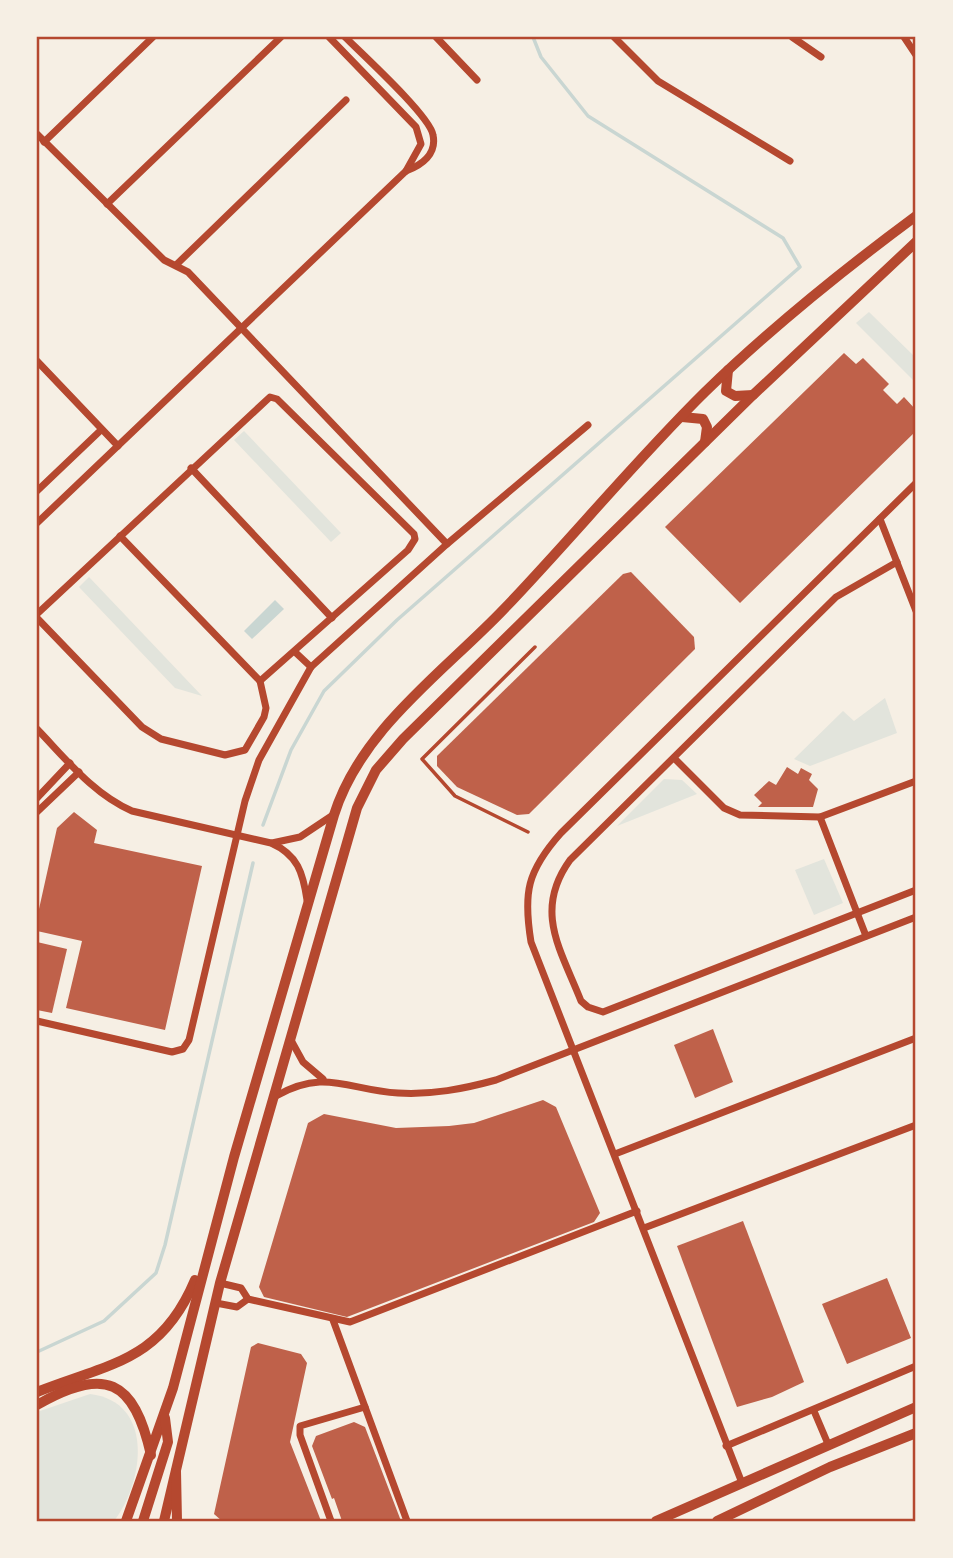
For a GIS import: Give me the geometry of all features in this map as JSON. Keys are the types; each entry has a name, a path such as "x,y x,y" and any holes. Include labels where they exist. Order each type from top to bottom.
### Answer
{"main road":[{"path":"126,1521 164,1418 211,1242 334,815 351,773 383,731 512,600 728,370 858,259 916,216"},
{"path":"164,1521 220,1283 292,1041 357,807 376,770 403,738 753,395 916,242"},
{"path":"728,370 726,391 735,396 753,395"},
{"path":"682,417 703,419 708,429 705,443"},
{"path":"37,1392 117,1364 158,1338 173,1322 211,1242"},
{"path":"37,1405 82,1386 112,1386 136,1405 151,1455"},
{"path":"656,1521 916,1407"},
{"path":"143,1521 168,1442 169,1433 164,1418"},
{"path":"717,1521 830,1467 916,1433"},
{"path":"176,1471 177,1521"}],"street":[{"path":"44,142 153,37"},
{"path":"107,204 281,37"},
{"path":"37,523 406,171 421,144 416,127 330,37"},
{"path":"345,37 430,128 433,135 430,155 418,167 406,171"},
{"path":"436,37 477,80"},
{"path":"614,37 658,81 790,161"},
{"path":"792,37 821,57"},
{"path":"904,37 916,55"},
{"path":"176,265 346,100"},
{"path":"37,134 164,260 188,272 240,330 447,544"},
{"path":"37,361 118,446"},
{"path":"120,536 260,681 267,708 264,717 245,750 225,755 161,739 142,727 37,616 120,536 191,468 264,399 277,399 410,529 415,540 408,550 260,681"},
{"path":"37,1021 172,1052 183,1049 189,1040 236,835 259,760 311,667 447,544 588,425"},
{"path":"37,491 101,430"},
{"path":"191,468 332,618"},
{"path":"742,1483 531,942 525,903 538,862 561,833 916,483"},
{"path":"880,519 916,611"},
{"path":"897,562 836,597 570,860 556,884 550,912 552,928 581,1001 588,1007 610,1011 916,890"},
{"path":"295,652 311,667"},
{"path":"37,729 101,794 132,811 271,843 292,854 300,867 308,908"},
{"path":"674,758 735,815 820,817 916,781"},
{"path":"37,798 70,763"},
{"path":"37,812 79,772"},
{"path":"271,843 300,837 334,815"},
{"path":"820,817 866,936"},
{"path":"276,1096 296,1085 324,1079 366,1089 434,1093 496,1080 916,917"},
{"path":"615,1154 916,1038"},
{"path":"292,1041 303,1062 324,1079"},
{"path":"644,1228 916,1125"},
{"path":"220,1283 241,1288 248,1299 350,1322 638,1212"},
{"path":"216,1303 237,1307 248,1299"},
{"path":"333,1320 407,1521"},
{"path":"726,1446 916,1366"},
{"path":"331,1521 300,1435 300,1426 365,1407"},
{"path":"814,1411 828,1444"}],"lane":[{"path":"528,832 454,796 422,759 535,647"}],"shaded area":[{"path":"869,312 916,358 916,383 856,323"},
{"path":"244,431 341,533 331,542 234,440"},
{"path":"89,577 202,696 175,688 79,587"},
{"path":"275,600 284,609 252,639 244,631"},
{"path":"885,698 897,733 810,766 794,759 843,711 854,721"},
{"path":"664,779 682,780 697,794 617,826"},
{"path":"824,859 843,903 814,915 795,870"},
{"path":"90,1394 111,1400 125,1412 134,1427 138,1446 132,1486 114,1521 37,1521 37,1412"}],"building":[{"path":"844,353 856,364 863,358 889,384 883,390 897,404 904,397 916,410 916,431 740,603 665,527"},
{"path":"631,572 694,637 695,649 529,814 517,815 457,787 437,766 437,756 623,574"},
{"path":"787,767 798,774 801,768 812,774 809,780 818,789 813,807 758,807 762,803 754,795 769,781 776,785"},
{"path":"74,812 97,830 94,843 202,866 165,1030 66,1008 82,941 37,931 37,918 57,828"},
{"path":"37,942 67,949 52,1013 37,1010"},
{"path":"713,1029 733,1082 695,1098 674,1045"},
{"path":"543,1100 556,1107 600,1213 594,1222 347,1317 264,1297 259,1287 308,1123 324,1114 396,1128 449,1126 474,1123"},
{"path":"743,1221 804,1382 772,1397 737,1407 677,1246"},
{"path":"887,1278 911,1338 847,1364 822,1304"},
{"path":"258,1343 301,1354 307,1363 290,1442 321,1521 222,1521 214,1514 251,1347"},
{"path":"354,1422 365,1427 401,1521 342,1521 312,1446 316,1436"}],"waterway":[{"path":"263,825 291,750 324,691 397,620 800,267 783,238 588,116 541,57 533,37"},
{"path":"37,1352 104,1321 156,1273 165,1245 253,863"}]}
